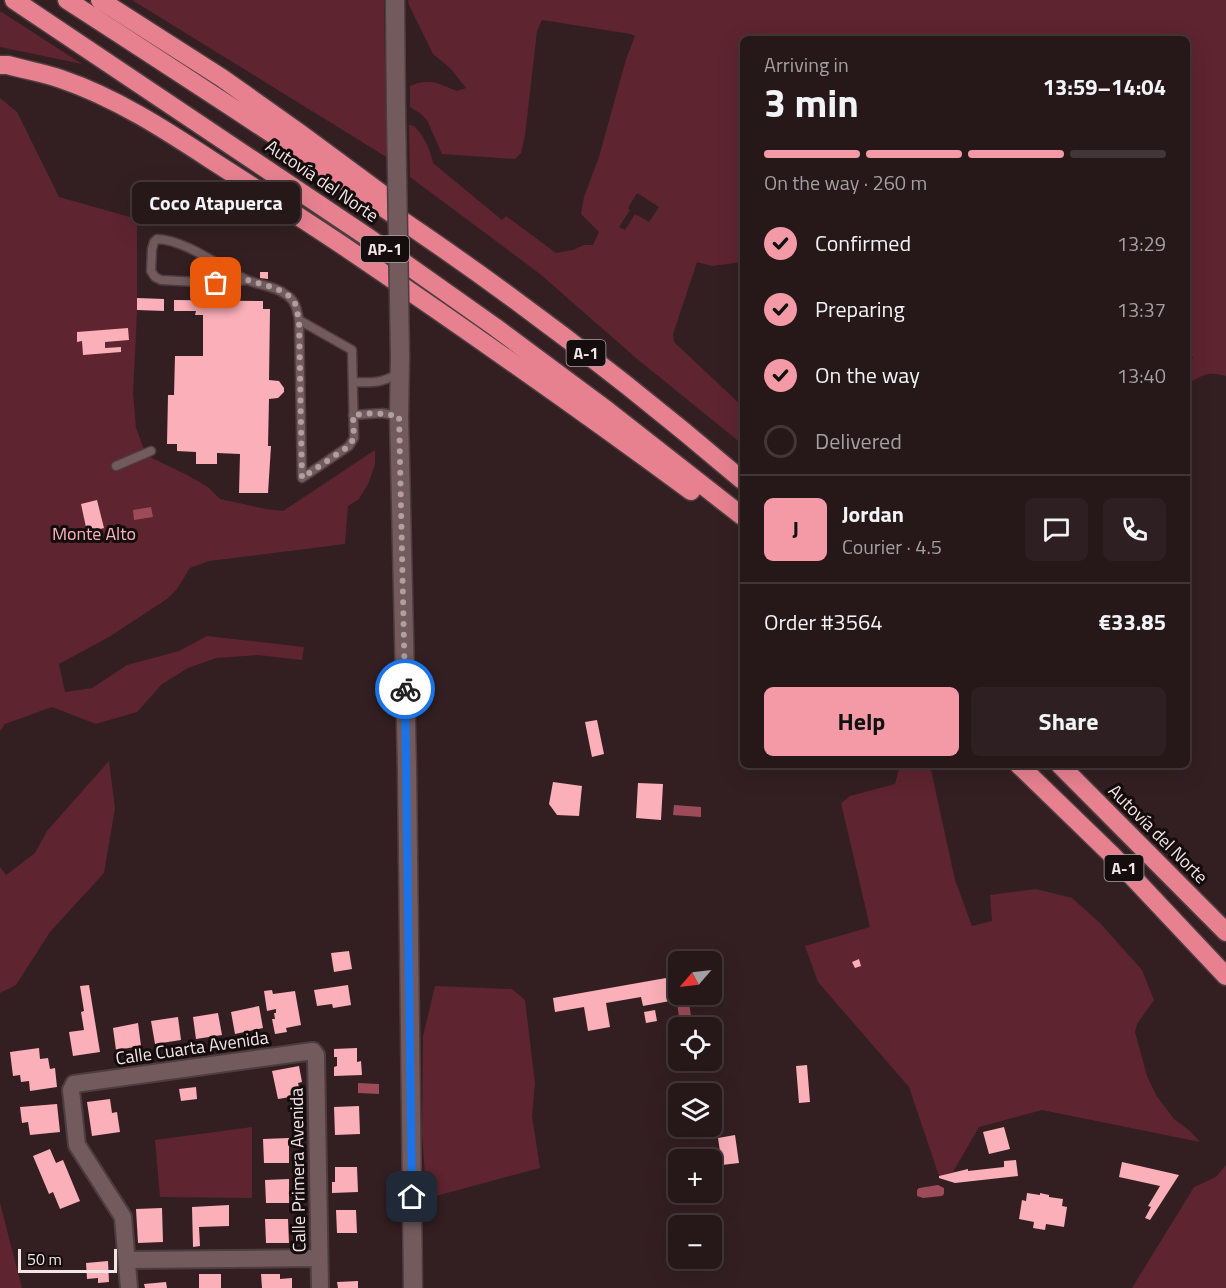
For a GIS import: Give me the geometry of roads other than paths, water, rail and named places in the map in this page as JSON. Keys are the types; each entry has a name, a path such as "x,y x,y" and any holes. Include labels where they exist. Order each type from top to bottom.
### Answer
{"highway":[{"name":"Autovía del Norte","path":"14,0 360,232 495,327 608,411 740,514"},
{"name":"Autovía del Norte","path":"67,0 423,235 602,365 688,433 740,478"},
{"name":"A-1","path":"100,0 222,78 301,134 411,215 423,235"},
{"path":"0,64 60,79 88,90 165,130 447,316 595,420 740,528"},
{"name":"A-1","path":"1022,768 1112,855 1226,976"},
{"name":"Autovía del Norte","path":"1063,768 1226,932"}],"main road":[{"path":"394,0 413,1288"}],"street":[{"name":"Calle Cuarta Avenida","path":"127,1260 123,1217 77,1145 71,1090 74,1084 315,1052"},
{"name":"Calle Primera Avenida","path":"315,1052 320,1288"},
{"path":"129,1288 127,1260 319,1258"}],"lane":[{"path":"247,280 216,283 161,280 154,277 152,271 154,242 157,239 166,239 176,243 203,255 247,280 287,294 295,303 299,320 302,478 349,446 354,438 353,382 351,350 299,320"},
{"path":"353,382 374,383 388,380 400,365"},
{"path":"353,415 375,413 399,416"},
{"path":"116,466 151,451"}],"place":[{"name":"Coco Atapuerca","path":"216,283"}],"park label":[{"name":"Monte Alto","path":"94,534"}]}
